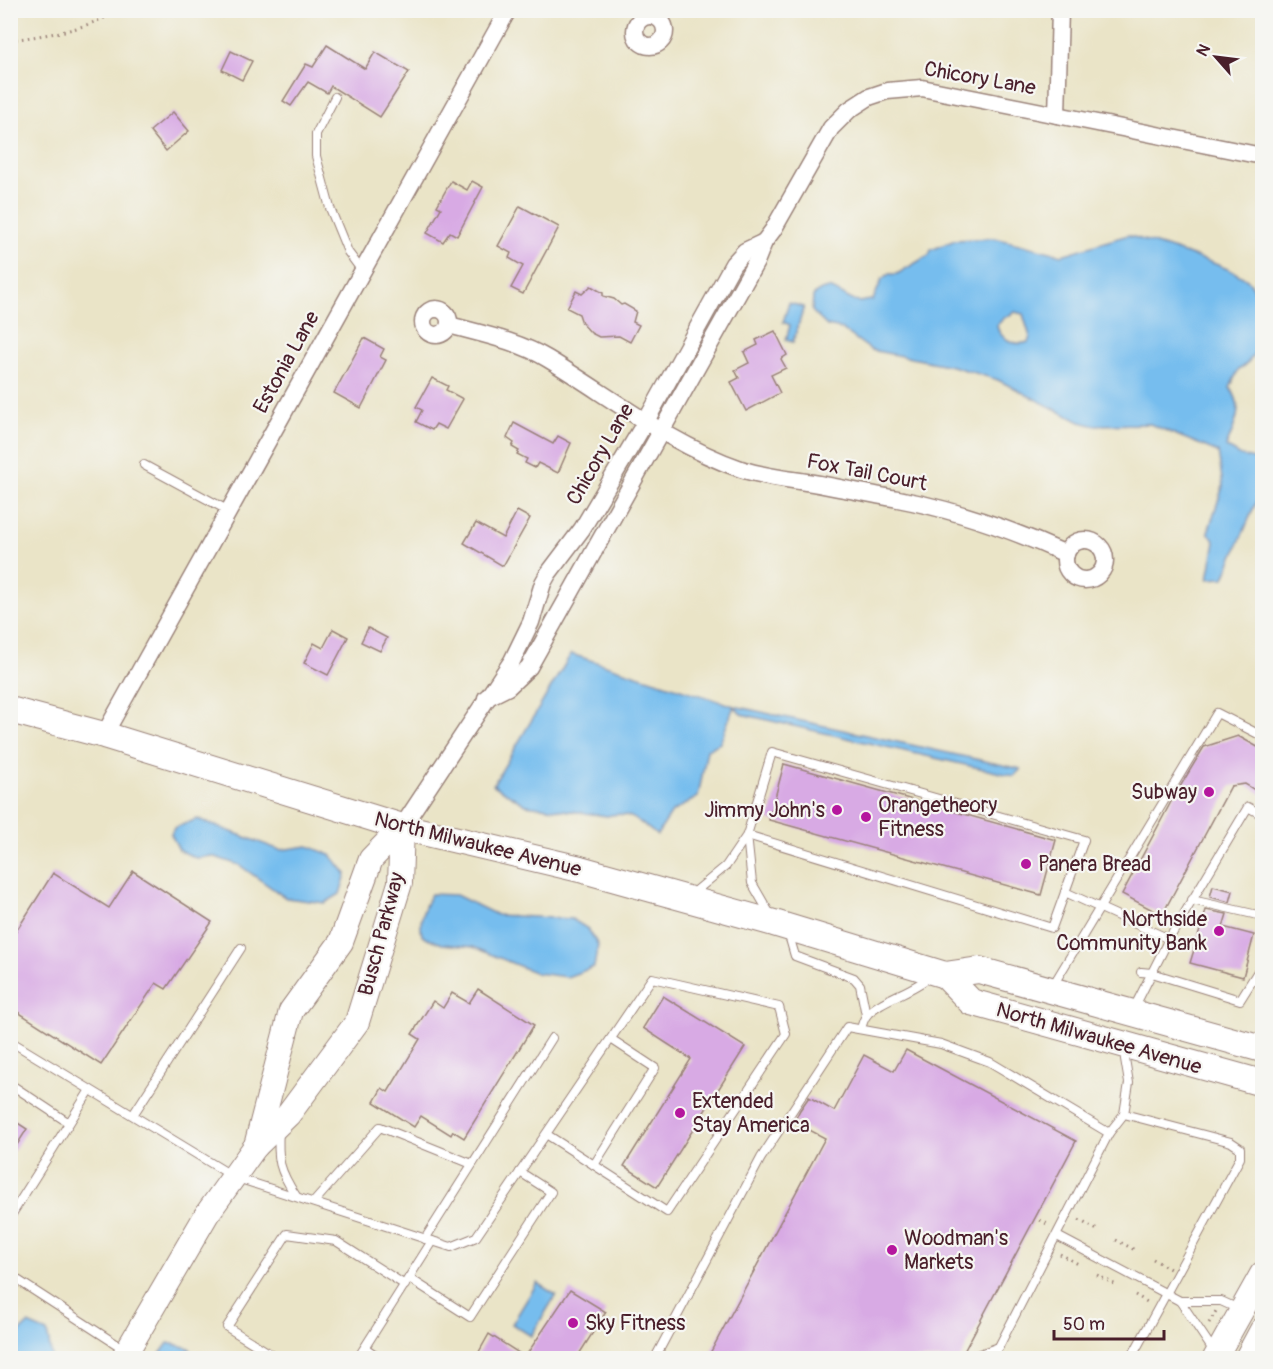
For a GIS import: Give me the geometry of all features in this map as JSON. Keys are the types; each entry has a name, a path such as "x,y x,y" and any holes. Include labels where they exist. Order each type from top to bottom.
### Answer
{"main road":[{"name":"North Milwaukee Avenue","path":"10,710 104,735 402,827 580,869 687,898 940,973 979,970 1263,1049"},
{"name":"North Milwaukee Avenue","path":"940,973 971,1002 1263,1083"}],"street":[{"name":"Estonia Lane","path":"104,735 508,10"},
{"path":"1057,115 1060,10"},
{"name":"Chicory Lane","path":"486,698 508,687 525,672 562,610 756,262 764,242 831,128 849,110 869,97 887,91 922,88 1263,156"},
{"name":"Chicory Lane","path":"402,827 512,661 531,622 548,574 582,529 646,421 733,264 745,251 764,242"},
{"name":"Fox Tail Court","path":"449,325 522,345 547,358 661,430 714,459 784,480 901,500 1022,534 1066,555"},
{"path":"539,597 562,610"},
{"name":"Busch Parkway","path":"125,1355 207,1214 255,1147 288,1115 357,1022 400,883 402,827"},
{"name":"Busch Parkway","path":"255,1147 291,1011 341,942 371,859 402,827"},
{"path":"1216,1357 1263,1274"},
{"path":"1247,1359 1263,1330"}],"lane":[{"path":"335,98 315,134 316,156 330,208 348,252 362,271"},
{"path":"144,465 229,511"},
{"path":"1050,990 1217,713 1263,736"},
{"path":"687,898 726,866 747,835 772,752 1084,840 1052,928 747,835"},
{"path":"1131,1013 1169,939 1248,807 1263,815"},
{"path":"747,835 752,883 780,925 795,956 854,978 860,985 866,1015 861,1029"},
{"path":"1065,892 1169,939"},
{"path":"1192,900 1263,916"},
{"path":"133,1115 241,948"},
{"path":"1141,972 1152,973 1240,1000 1263,965"},
{"path":"866,1015 899,994 940,973"},
{"path":"10,1041 234,1177 451,1248 476,1238 520,1172 610,1039 652,978 779,1007 786,1034 667,1212 546,1134"},
{"path":"655,1359 761,1158 847,1027 941,1044 990,1062 1109,1133"},
{"path":"358,1359 407,1282 472,1164 552,1038"},
{"path":"594,1165 655,1068 610,1039"},
{"path":"993,1359 1056,1232 1109,1133 1124,1114 1129,1083 1122,1044"},
{"path":"10,1084 69,1123"},
{"path":"11,1217 90,1090"},
{"path":"1124,1114 1231,1142 1240,1148 1240,1158 1131,1359"},
{"path":"280,1123 278,1155 284,1178 296,1196"},
{"path":"314,1202 380,1127 472,1164"},
{"path":"277,1359 227,1327 287,1234 336,1241 470,1317 551,1192 520,1172"},
{"path":"1056,1232 1180,1301 1221,1301 1242,1310"},
{"path":"10,1275 125,1355"},
{"path":"1180,1301 1216,1357"},
{"path":"969,1359 999,1347"},
{"path":"365,1348 380,1359"}],"path":[{"path":"10,40 65,32 108,17 119,10"},
{"path":"1040,1220 1056,1232"},
{"path":"1079,1220 1099,1231"},
{"path":"1116,1240 1136,1250"},
{"path":"1060,1254 1080,1265"},
{"path":"1153,1259 1177,1273"},
{"path":"1097,1275 1116,1285"},
{"path":"1135,1295 1158,1308"},
{"path":"1208,1324 1218,1306"}],"water":[{"path":"1128,235 1230,270 1243,277 1255,290 1261,319 1259,338 1254,354 1247,364 1238,370 1230,388 1235,395 1238,410 1226,447 1241,456 1262,461 1262,488 1224,578 1208,579 1215,542 1208,532 1223,486 1218,452 1150,424 1092,425 1080,422 998,380 952,366 871,350 842,329 827,326 812,311 813,296 826,289 836,291 858,302 873,300 882,279 889,274 897,274 929,255 931,250 955,240 995,238 1062,255","holes":["1015,312 1023,314 1030,337 1028,342 1018,343 1008,340 998,330 997,325"]},
{"path":"789,303 804,307 793,342 786,340 790,325 783,322"},
{"path":"571,654 734,706 720,743 707,750 698,797 672,812 657,835 640,822 622,814 607,816 526,805 493,785"},
{"path":"734,706 1021,769 1014,776 741,714"},
{"path":"197,819 280,850 308,846 331,855 346,874 340,894 325,903 286,898 239,865 212,856 196,858 179,850 171,834 174,828"},
{"path":"431,894 456,895 497,915 572,919 588,929 598,945 594,967 567,977 536,973 473,947 442,944 422,936 422,914"},
{"path":"537,1283 556,1295 531,1336 512,1324"},
{"path":"28,1324 47,1332 52,1358 11,1358 11,1340"},
{"path":"168,1343 189,1348 196,1358 157,1358"}],"building":[{"path":"327,45 365,69 375,52 409,72 380,117 331,86 327,93 308,82 291,106 283,101 306,64 313,67"},
{"path":"231,51 252,61 242,80 222,70"},
{"path":"173,112 189,131 166,151 150,131"},
{"path":"451,181 467,190 472,181 483,187 457,236 450,232 443,242 427,233 441,208 437,206"},
{"path":"520,206 559,227 523,294 511,288 523,266 509,258 511,253 498,246"},
{"path":"591,286 603,293 603,296 614,299 621,305 624,304 636,311 633,322 639,325 630,342 619,336 599,337 591,333 582,323 579,314 567,308 576,291 582,294"},
{"path":"775,331 787,355 781,359 786,368 771,375 780,393 746,411 731,382 739,378 735,370 749,363 744,352 758,345 756,340"},
{"path":"364,338 384,349 380,357 386,360 361,408 334,393"},
{"path":"432,378 448,386 446,390 463,399 446,429 436,424 432,430 416,422 422,410 416,407"},
{"path":"514,423 553,444 558,436 571,443 558,473 538,463 535,468 525,463 527,459 517,454 519,451 512,447 514,443 507,438"},
{"path":"517,511 530,518 503,566 464,543 476,523 503,538"},
{"path":"368,628 387,638 380,651 361,642"},
{"path":"333,629 348,637 328,675 304,663 314,643 323,648"},
{"path":"1238,736 1263,750 1263,795 1245,784 1231,786 1162,915 1122,894 1172,800 1204,747"},
{"path":"784,764 1056,840 1041,895 769,820"},
{"path":"133,871 212,922 166,989 156,983 101,1065 10,1007 10,941 53,873 109,908"},
{"path":"1213,886 1233,891 1230,902 1210,897"},
{"name":"Northside Community Bank","path":"1206,910 1227,914 1223,927 1254,935 1243,977 1190,963"},
{"path":"478,989 534,1025 464,1138 453,1131 451,1135 421,1116 414,1127 374,1102 382,1088 388,1092 420,1039 412,1034 433,1001 443,1008 452,993 469,1003"},
{"name":"Extended Stay America","path":"663,996 745,1047 657,1187 624,1166 691,1059 643,1028"},
{"name":"Woodman's Markets","path":"906,1050 1076,1141 960,1359 707,1359 825,1138 794,1122 800,1110 809,1097 834,1111 864,1055 894,1071"},
{"path":"10,1118 27,1129 10,1156"},
{"name":"Sky Fitness","path":"570,1290 606,1312 576,1359 475,1359 489,1334 525,1357"}],"place":[{"name":"Subway","path":"1209,792"},
{"name":"Jimmy John's","path":"837,810"},
{"name":"Orangetheory Fitness","path":"866,817"},
{"name":"Panera Bread","path":"1026,864"},
{"name":"Northside Community Bank","path":"1219,931"},
{"name":"Extended Stay America","path":"680,1113"},
{"name":"Woodman's Markets","path":"892,1250"},
{"name":"Sky Fitness","path":"573,1323"}]}
